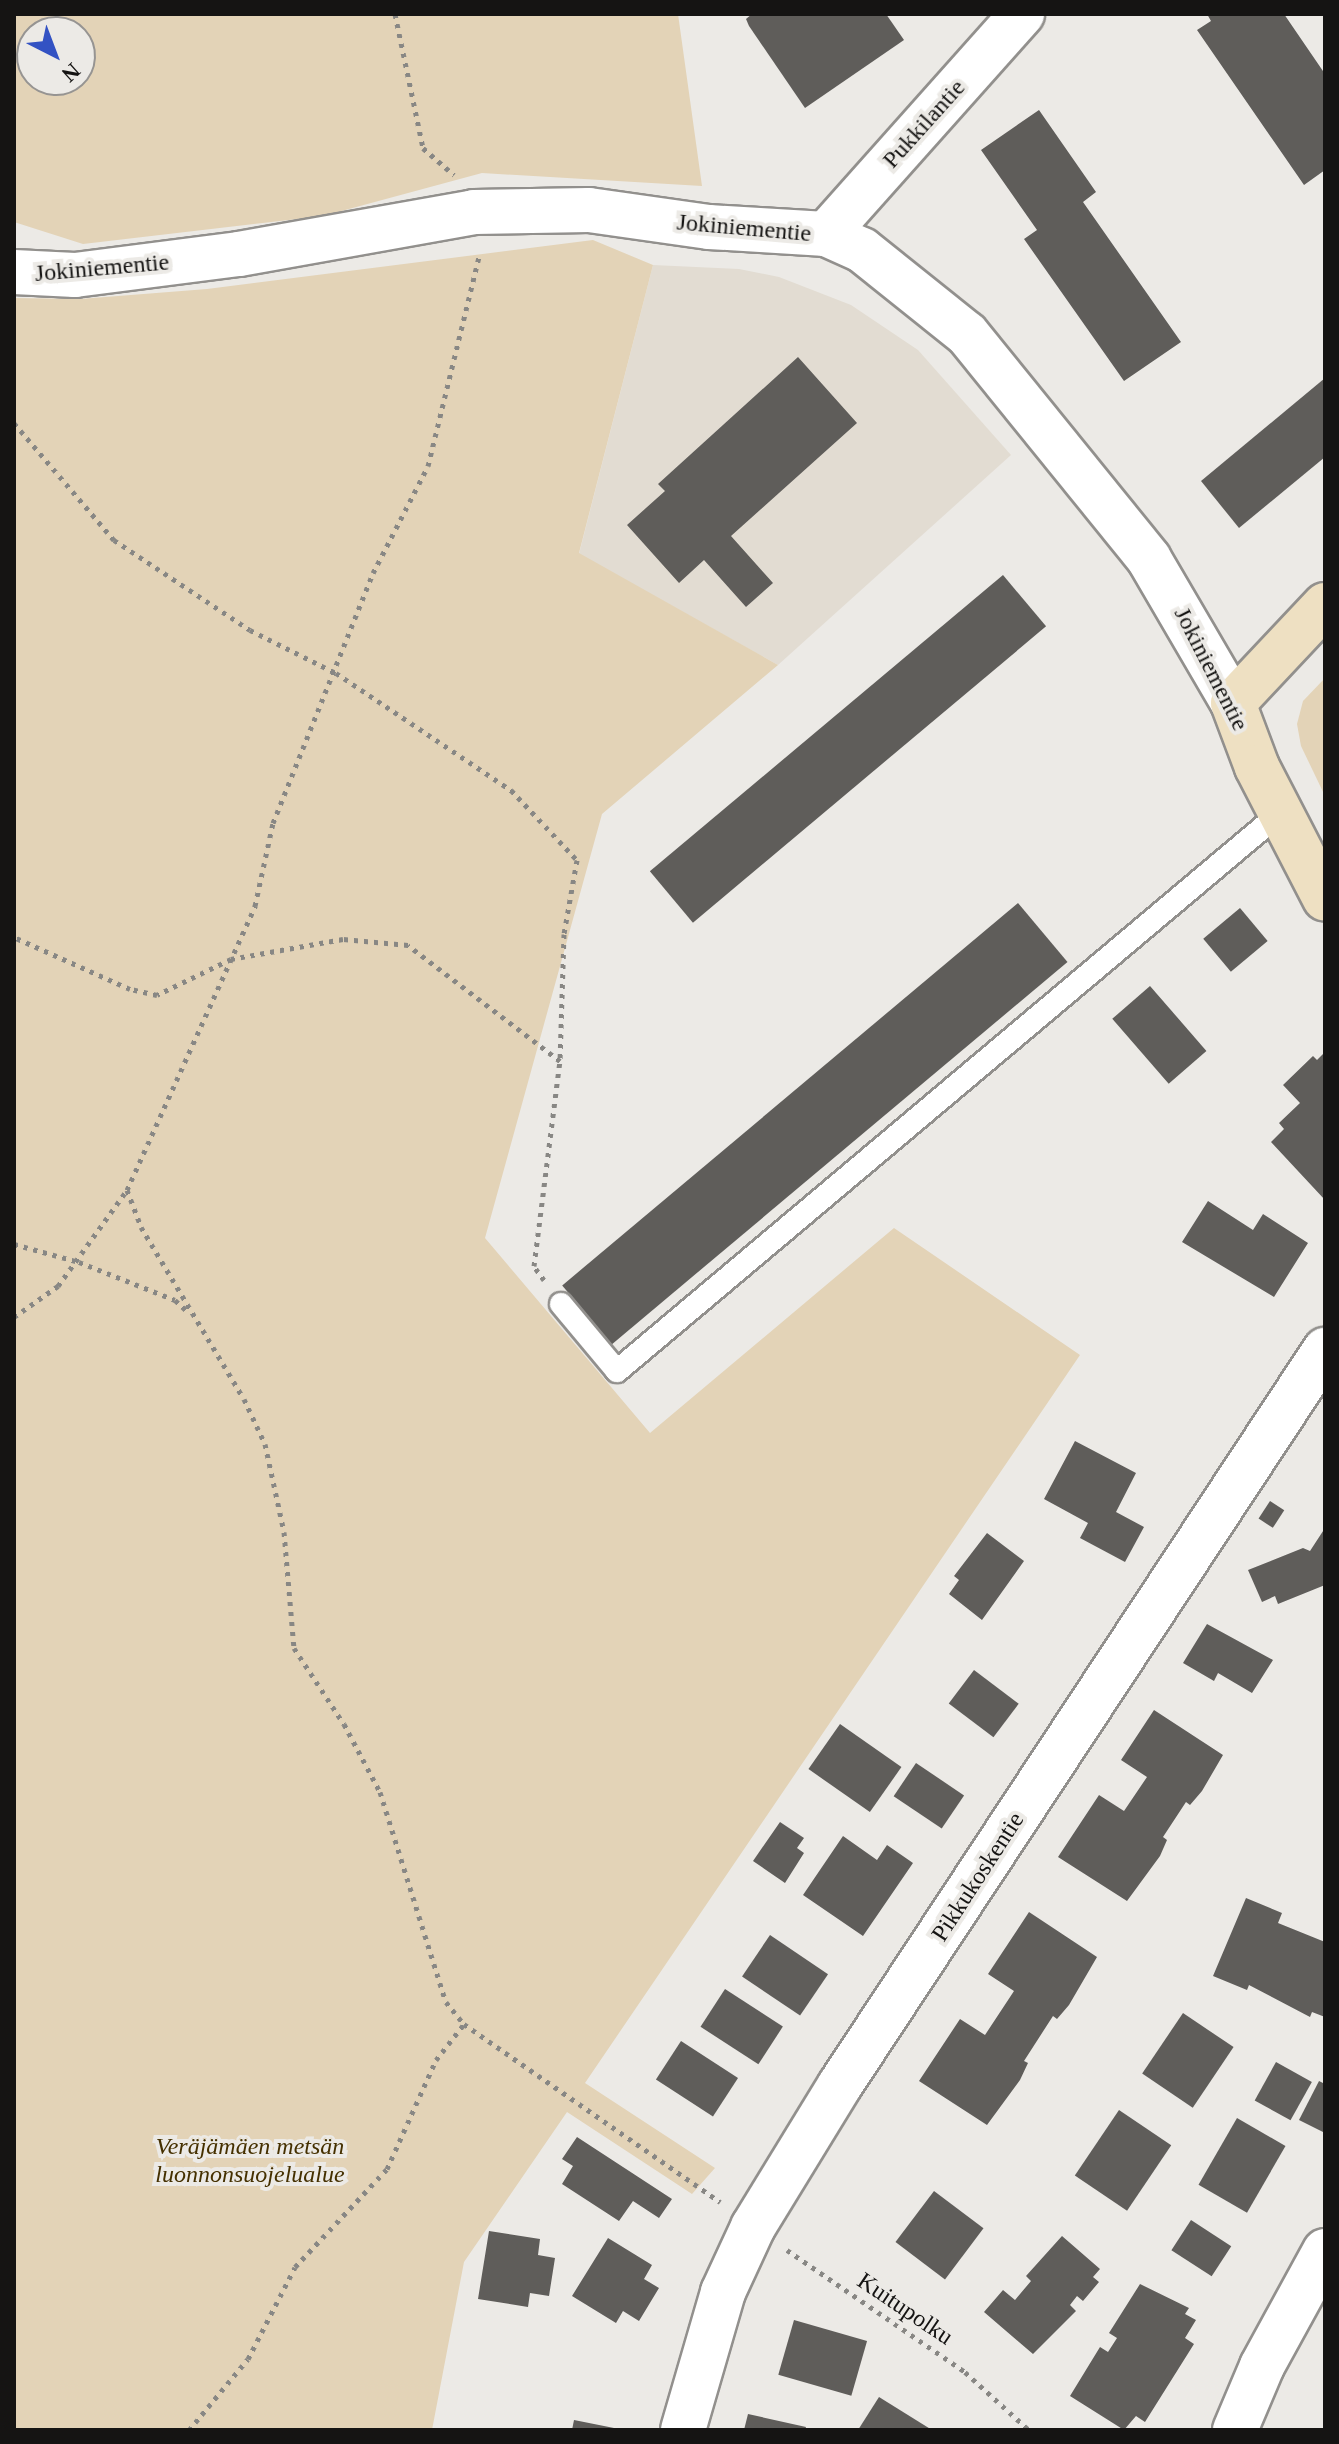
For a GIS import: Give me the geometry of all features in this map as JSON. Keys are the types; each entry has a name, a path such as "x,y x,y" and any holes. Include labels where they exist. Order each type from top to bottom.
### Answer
{"street":[{"name":"Pukkilantie","path":"826,234 1022,14"},
{"name":"Jokiniementie","path":"14,272 75,275 239,254 474,212 589,210 709,227 826,234 862,250 967,334 1149,559 1233,703 1280,813 1325,899"},
{"path":"1233,703 1320,621"},
{"name":"Pikkukoskentie","path":"683,2430 723,2292 753,2227 840,2085 1321,1369"},
{"path":"1235,2430 1262,2366 1325,2251"}],"lane":[{"path":"561,1304 617,1371 1280,813"}],"path":[{"path":"395,14 423,148 458,179"},
{"path":"14,1317 58,1286 79,1262 127,1190 255,906 273,823 336,673 373,573 428,466 481,247"},
{"path":"14,423 114,540 250,630 336,673 511,790 577,860 564,934 560,1061 534,1266 561,1304"},
{"path":"14,937 130,989 157,995 231,959 343,939 408,945 560,1061"},
{"path":"127,1190 141,1227 244,1399 265,1444 284,1532 294,1648 344,1724 380,1792 446,2002 464,2024 436,2060 387,2169 295,2267 248,2359 189,2430"},
{"path":"14,1244 79,1262 175,1300 191,1314"},
{"name":"Kuitupolku","path":"464,2024 965,2372 1029,2430"}],"shaded area":[{"path":"653,265 739,269 779,277 851,305 918,350 1011,455 778,665 579,554"}],"green space":[{"path":"14,14 678,14 702,186 482,173 323,216 83,244 14,222"},
{"name":"Veräjämäen metsän luonnonsuojelualue","path":"593,240 653,265 579,553 778,665 602,814 485,1238 650,1433 894,1228 1080,1355 585,2083 715,2168 692,2194 567,2112 464,2262 432,2430 14,2430 14,298 80,299 207,289"},
{"path":"1325,678 1325,796 1301,746 1297,724 1303,701"}],"building":[{"path":"752,14 886,14 904,40 805,108 749,26 746,19"},
{"path":"1207,14 1284,14 1325,74 1325,170 1304,185 1197,30 1211,21"},
{"path":"1039,110 1096,192 1083,202 1181,342 1124,381 1024,239 1037,230 981,150"},
{"path":"798,357 857,423 731,536 773,583 746,607 704,560 679,583 627,525 665,491 658,484"},
{"path":"1325,378 1325,457 1239,528 1201,481"},
{"path":"1003,575 1046,626 693,923 650,871"},
{"path":"1018,903 1067,962 612,1344 562,1285"},
{"path":"1240,908 1268,941 1231,972 1203,939"},
{"path":"1150,986 1206,1051 1169,1084 1112,1019"},
{"path":"1325,1052 1325,1200 1271,1142 1284,1129 1279,1123 1300,1103 1283,1085 1313,1056 1317,1060"},
{"path":"1208,1201 1253,1230 1263,1214 1308,1243 1274,1297 1182,1242"},
{"path":"1075,1441 1136,1473 1116,1512 1144,1527 1125,1562 1080,1538 1088,1523 1044,1499"},
{"path":"1270,1501 1284,1510 1273,1528 1259,1519"},
{"path":"1325,1528 1325,1585 1278,1604 1275,1596 1262,1602 1248,1570 1303,1548 1310,1551"},
{"path":"987,1533 1024,1561 982,1620 949,1594 959,1580 954,1576"},
{"path":"1207,1624 1273,1660 1252,1693 1218,1673 1214,1681 1183,1663"},
{"path":"974,1670 1019,1704 993,1737 949,1704"},
{"path":"1154,1710 1223,1755 1202,1791 1190,1805 1186,1802 1163,1837 1167,1840 1160,1856 1127,1901 1058,1857 1099,1795 1124,1811 1147,1777 1121,1760"},
{"path":"840,1724 901,1767 870,1812 808,1769"},
{"path":"916,1763 964,1795 942,1829 894,1796"},
{"path":"780,1822 804,1838 797,1848 804,1853 785,1883 753,1861"},
{"path":"843,1836 877,1860 887,1845 913,1863 863,1936 803,1895"},
{"path":"1246,1898 1282,1913 1278,1923 1325,1942 1325,2017 1312,2012 1310,2017 1249,1985 1247,1990 1213,1976"},
{"path":"1029,1912 1097,1957 1069,2005 1057,2019 1053,2016 1024,2061 1028,2063 1020,2080 987,2125 919,2081 960,2019 985,2035 1014,1991 988,1974"},
{"path":"770,1935 828,1974 800,2016 742,1976"},
{"path":"725,1989 783,2027 758,2064 700,2027"},
{"path":"1183,2013 1234,2047 1193,2108 1142,2074"},
{"path":"681,2041 738,2078 713,2117 656,2080"},
{"path":"1276,2062 1312,2082 1291,2120 1255,2100"},
{"path":"1319,2081 1325,2084 1325,2133 1299,2120"},
{"path":"1119,2110 1171,2145 1127,2211 1075,2175"},
{"path":"1237,2118 1285,2146 1247,2213 1198,2185"},
{"path":"577,2137 672,2199 659,2218 633,2201 619,2221 562,2184 573,2166 562,2159"},
{"path":"934,2191 984,2228 945,2279 895,2242"},
{"path":"1191,2220 1231,2246 1212,2276 1171,2250"},
{"path":"489,2231 540,2239 538,2255 555,2258 549,2296 530,2293 528,2307 478,2299"},
{"path":"1062,2236 1100,2269 1093,2277 1099,2282 1083,2301 1077,2296 1070,2305 1076,2311 1033,2354 984,2312 1003,2290 1015,2300 1031,2281 1026,2276"},
{"path":"608,2238 652,2265 644,2279 659,2288 639,2321 623,2311 616,2323 572,2296"},
{"path":"1140,2284 1189,2308 1185,2314 1196,2320 1185,2338 1194,2344 1145,2422 1136,2416 1124,2430 1070,2396 1100,2347 1108,2352 1117,2338 1109,2333"},
{"path":"794,2320 867,2341 851,2396 778,2375"},
{"path":"879,2397 932,2430 858,2430"},
{"path":"748,2414 806,2427 805,2430 744,2430"},
{"path":"574,2420 619,2429 619,2430 572,2430"}]}
